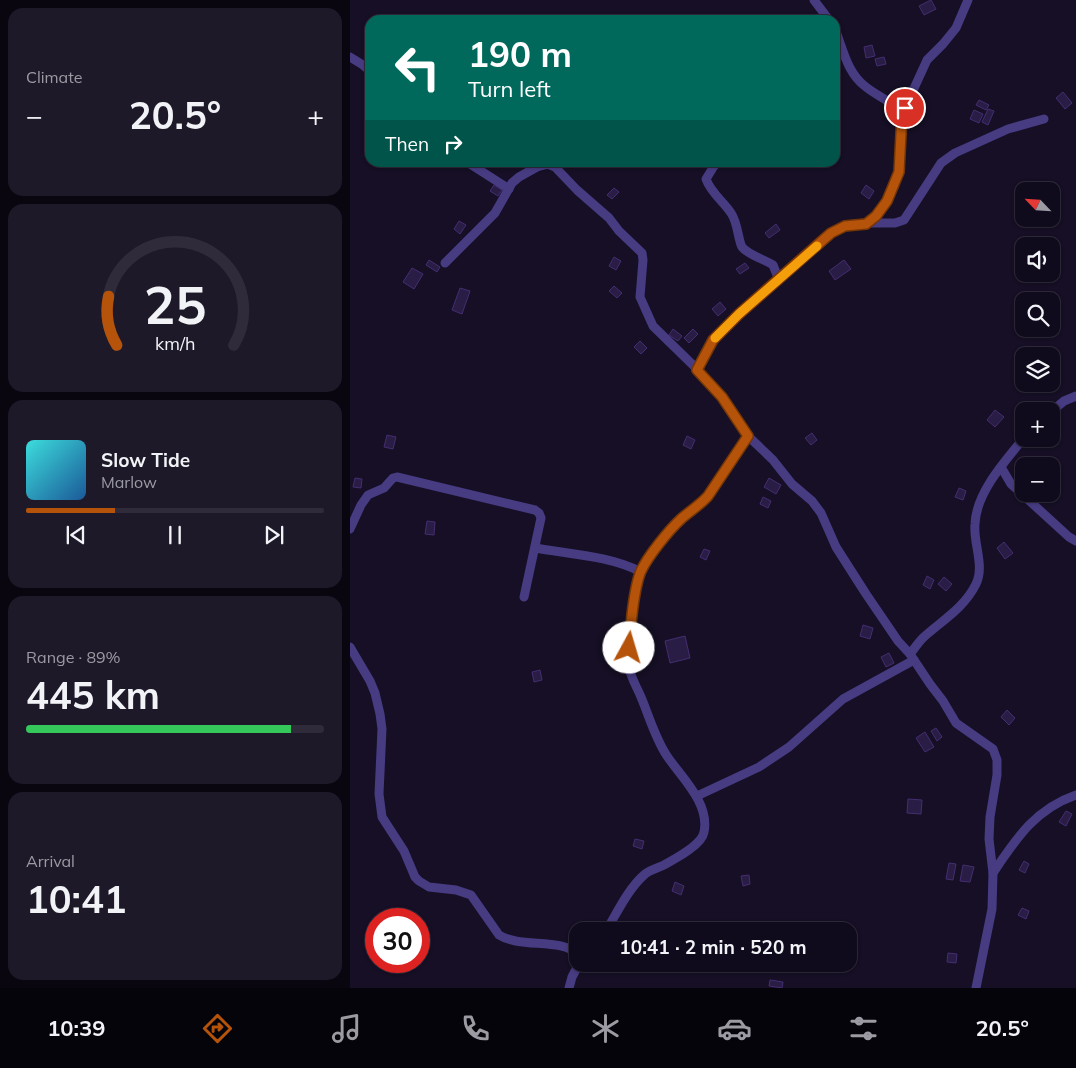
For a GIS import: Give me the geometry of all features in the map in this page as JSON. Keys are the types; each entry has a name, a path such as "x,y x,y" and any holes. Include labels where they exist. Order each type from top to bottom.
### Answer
{"street":[{"path":"814,0 825,15"},
{"path":"866,224 876,216 887,201 899,172 902,115 927,60 944,44 956,28 968,0"},
{"path":"840,44 845,59 864,86 895,104 902,115"},
{"path":"350,57 365,67"},
{"path":"840,60 845,59"},
{"path":"697,370 713,340 739,314 831,233 845,226 895,223 904,220 941,163 955,153 1008,129 1044,119"},
{"path":"476,167 509,189"},
{"path":"445,263 495,213 518,177 537,167"},
{"path":"555,167 642,253 640,297 653,326 722,397 748,436 773,460 792,484 812,501 821,513 836,547 866,594 943,701 956,723 993,749 997,760 997,775 990,817 989,839 993,873 992,909 976,988"},
{"path":"713,167 706,179 710,189 732,214 738,228 742,247 773,265 779,280"},
{"path":"1060,404 1076,396"},
{"path":"612,922 632,889 645,874 666,864 696,844 704,832 704,820 697,796 666,755 632,679 628,661 630,634 641,572 667,534 682,518 708,496 748,436"},
{"path":"697,796 759,767 789,747 842,699 912,657 924,637 953,614 970,594 979,575 974,525 980,502 1001,467 1017,447"},
{"path":"1001,467 1011,484 1069,537 1076,541"},
{"path":"350,529 361,505 368,495 384,488 393,478 397,477 535,510 540,513 541,518 524,597"},
{"path":"535,548 608,560 629,565 641,572"},
{"path":"350,647 376,693 380,714 382,729 379,794 382,817 404,851 415,877 429,887 456,890 471,895 499,935 506,939 521,943 569,948"},
{"path":"993,873 1018,836 1034,820 1060,801 1076,796"},
{"path":"569,988 575,972"}],"building":[{"path":"931,0 936,9 924,15 919,6"},
{"path":"872,45 875,56 866,58 864,47"},
{"path":"884,57 886,64 877,66 875,59"},
{"path":"1063,92 1072,103 1065,109 1056,98"},
{"path":"979,100 989,105 986,110 976,105"},
{"path":"988,109 994,111 988,125 982,122"},
{"path":"974,110 983,114 979,123 970,119"},
{"path":"494,185 502,190 498,196 490,191"},
{"path":"866,185 874,191 869,199 861,193"},
{"path":"614,188 619,192 612,199 607,195"},
{"path":"459,221 466,225 460,234 454,229"},
{"path":"776,224 780,230 769,238 765,233"},
{"path":"614,257 621,261 616,270 609,266"},
{"path":"429,260 440,267 437,272 426,265"},
{"path":"844,260 851,269 835,280 829,271"},
{"path":"745,263 749,268 740,274 736,269"},
{"path":"412,268 423,274 414,289 403,282"},
{"path":"614,286 622,293 617,298 609,291"},
{"path":"460,288 470,291 462,314 452,310"},
{"path":"720,302 726,309 718,316 712,309"},
{"path":"673,329 682,336 678,341 669,335"},
{"path":"693,329 698,334 689,343 684,338"},
{"path":"640,341 647,348 641,354 634,347"},
{"path":"995,410 1004,417 995,427 987,420"},
{"path":"812,433 817,440 811,445 805,438"},
{"path":"387,435 396,437 393,449 384,447"},
{"path":"687,436 695,440 691,449 683,445"},
{"path":"355,478 362,479 361,488 353,487"},
{"path":"769,478 781,485 776,494 764,487"},
{"path":"959,488 966,491 963,500 955,497"},
{"path":"763,497 771,501 768,508 760,504"},
{"path":"427,521 435,522 434,535 425,534"},
{"path":"1004,542 1013,553 1005,559 997,548"},
{"path":"704,549 710,551 706,560 700,557"},
{"path":"927,576 934,580 930,589 923,585"},
{"path":"944,577 952,584 946,591 938,584"},
{"path":"863,625 873,628 870,639 860,636"},
{"path":"685,636 690,658 670,663 665,641"},
{"path":"889,653 894,663 886,667 881,657"},
{"path":"540,670 542,680 534,682 532,672"},
{"path":"1007,710 1015,718 1009,725 1001,717"},
{"path":"936,728 942,737 937,741 931,731"},
{"path":"925,732 934,747 925,752 916,738"},
{"path":"908,799 922,800 921,814 907,813"},
{"path":"1066,811 1072,814 1066,826 1059,822"},
{"path":"635,839 644,841 642,849 633,846"},
{"path":"1024,861 1029,864 1025,873 1019,870"},
{"path":"949,863 956,864 953,880 946,879"},
{"path":"963,865 974,867 970,882 960,881"},
{"path":"749,875 750,884 743,886 741,876"},
{"path":"675,882 684,886 681,895 672,891"},
{"path":"1022,908 1029,911 1026,919 1018,915"},
{"path":"948,953 957,954 956,963 947,962"},
{"path":"770,980 783,982 782,988 769,986"}],"slow traffic":[{"path":"715,338 739,314 817,246"}],"route":[{"path":"629,648 637,584 646,563 667,534 682,518 708,496 748,436 722,397 697,370 707,350 713,340 739,314 831,233 845,226 866,224 876,216 887,201 899,172 902,115 905,108"}]}
